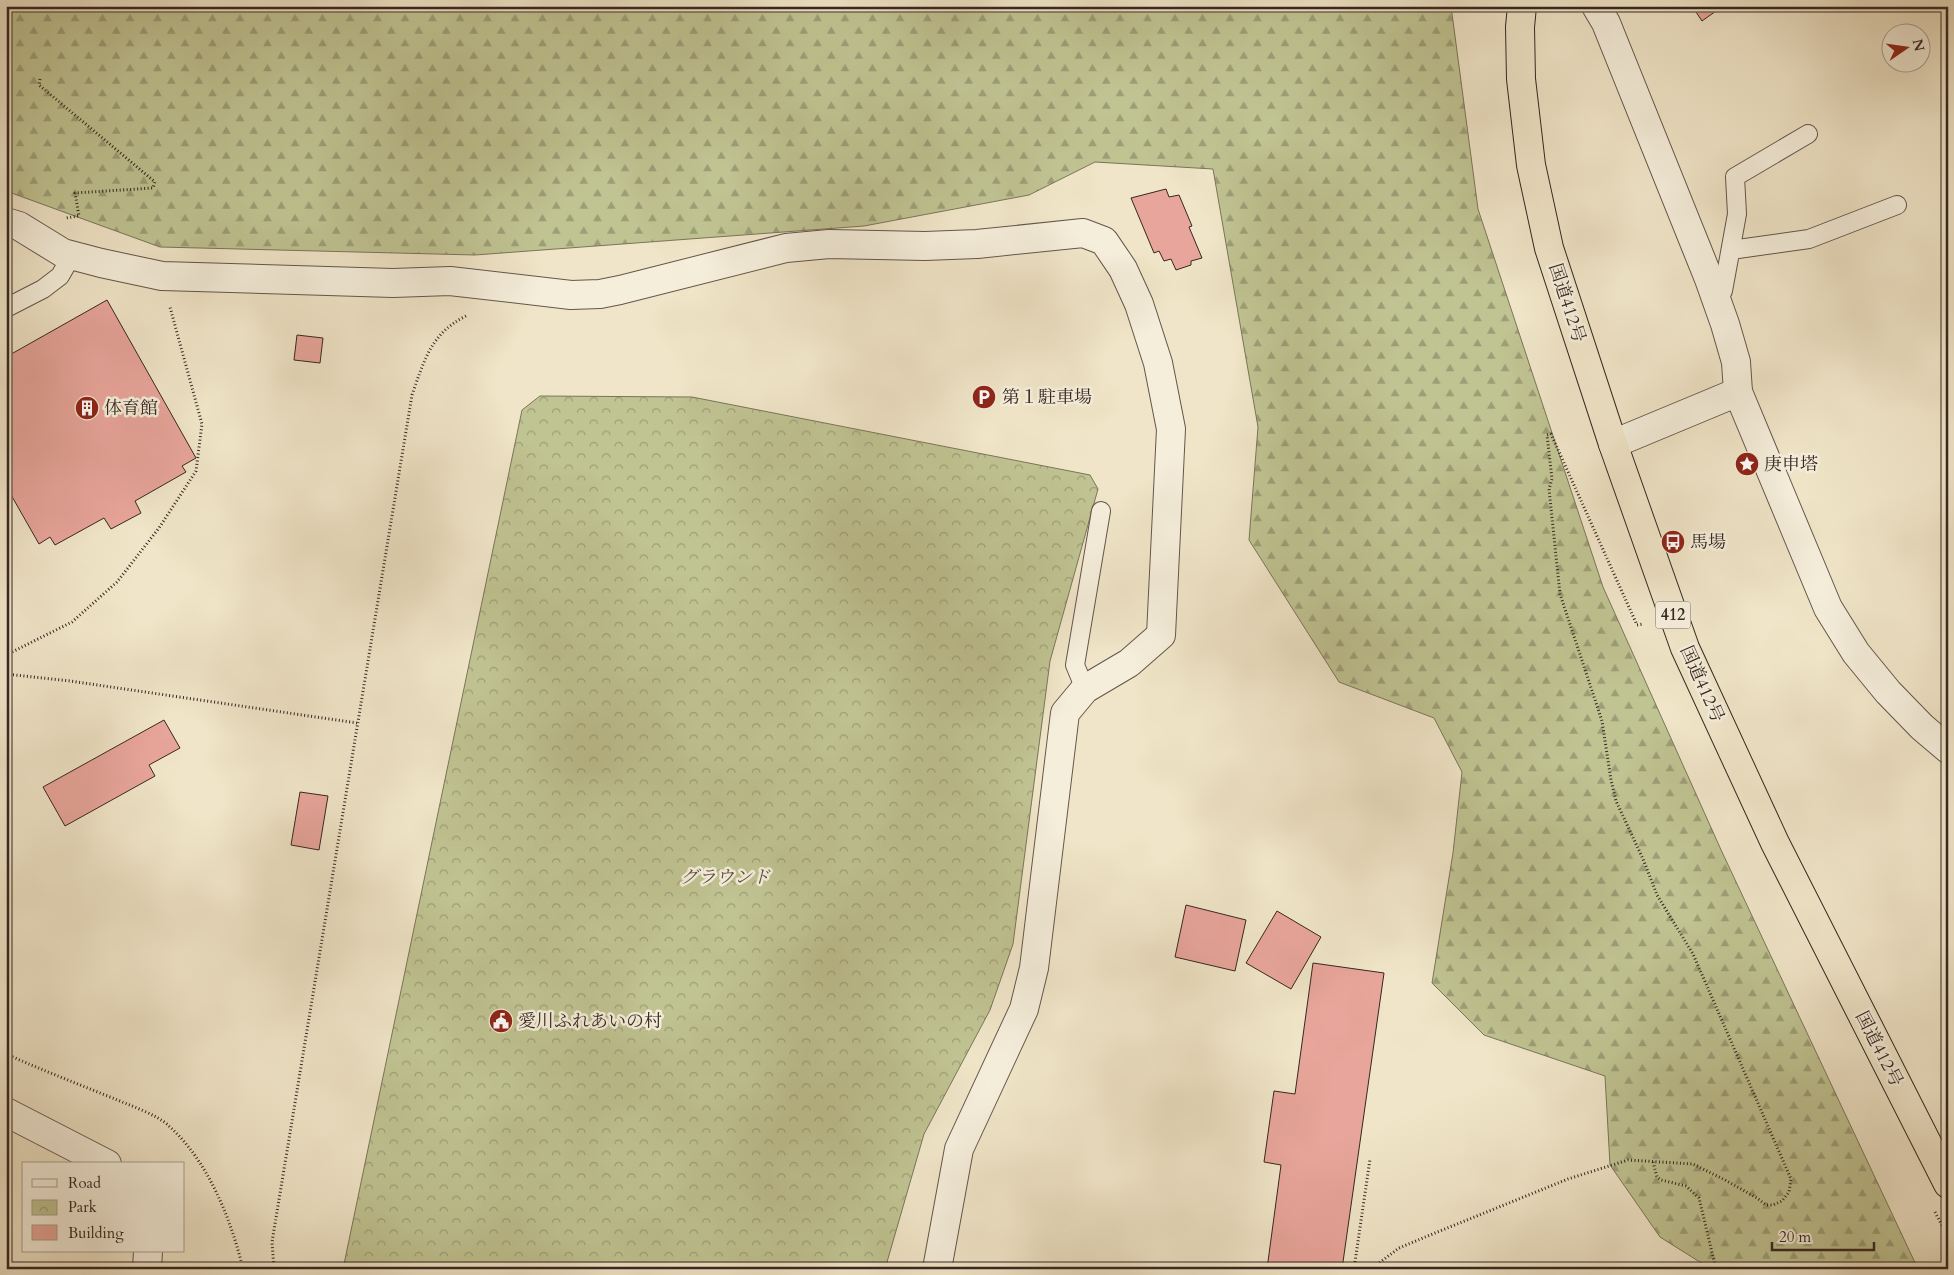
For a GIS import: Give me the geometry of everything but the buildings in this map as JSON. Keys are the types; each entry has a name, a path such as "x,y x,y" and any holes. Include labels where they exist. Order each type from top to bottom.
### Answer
{"highway":[{"name":"国道412号","path":"1522,6 1520,27 1522,80 1531,166 1549,248 1613,444 1689,657 1774,843 1948,1184"}],"street":[{"path":"1596,6 1606,23 1638,100 1715,296 1736,362 1738,392 1828,608 1856,653 1888,692 1922,727 1948,749"},
{"path":"6,222 19,226 60,250 101,263 162,276 392,283 450,281 571,296 600,294 620,290 786,248 829,244 925,246 977,244 1083,233 1104,241 1123,269 1140,304 1158,363 1171,429 1161,635 1129,663 1085,689 1065,713 1034,968 1024,1009 960,1149 937,1269"},
{"path":"1613,444 1738,392"},
{"path":"6,1112 102,1162"},
{"path":"147,1269 148,1252"}],"lane":[{"path":"1715,296 1723,291 1731,250 1737,214 1735,177 1808,134"},
{"path":"1731,250 1809,239 1897,205"},
{"path":"6,308 43,289 60,276 60,250"},
{"path":"1085,689 1075,665 1101,510"}],"path":[{"path":"40,79 39,85 155,182 153,188 75,193 79,216 60,218 54,224 60,250"},
{"path":"6,655 72,622 117,582 159,528 196,471 202,424 162,276"},
{"path":"274,1269 272,1242 412,395 422,365 438,335 467,315"},
{"path":"1371,1269 1398,1248 1568,1178 1628,1160 1693,1164 1741,1188 1766,1205 1782,1201 1789,1192 1790,1179 1710,992 1693,954 1657,895 1643,859 1616,801 1610,780 1602,721 1560,594 1549,488 1552,479 1547,435 1551,434 1637,625 1648,624"},
{"path":"6,674 70,680 357,723"},
{"path":"6,1054 136,1108 168,1124 190,1150 214,1186 228,1220 242,1269"},
{"path":"1354,1269 1370,1159"},
{"path":"1654,1162 1657,1177 1661,1180 1686,1186 1699,1198 1716,1269"}],"green space":[{"path":"6,6 1451,6 1478,209 1603,587 1722,852 1918,1269 1711,1269 1660,1237 1610,1165 1605,1076 1484,1035 1432,983 1453,853 1462,772 1434,718 1339,682 1249,540 1258,427 1213,169 1095,162 1029,195 864,226 475,255 160,247 6,191"},
{"name":"グラウンド","path":"540,396 692,397 1090,475 1098,489 1050,661 1013,944 990,1010 924,1134 885,1269 343,1269 522,410"}],"place":[{"name":"第１駐車場","path":"984,397"},
{"name":"体育館","path":"87,408"},
{"name":"庚申塔","path":"1747,464"},
{"name":"馬場","path":"1673,542"},
{"name":"愛川ふれあいの村","path":"501,1021"}]}
